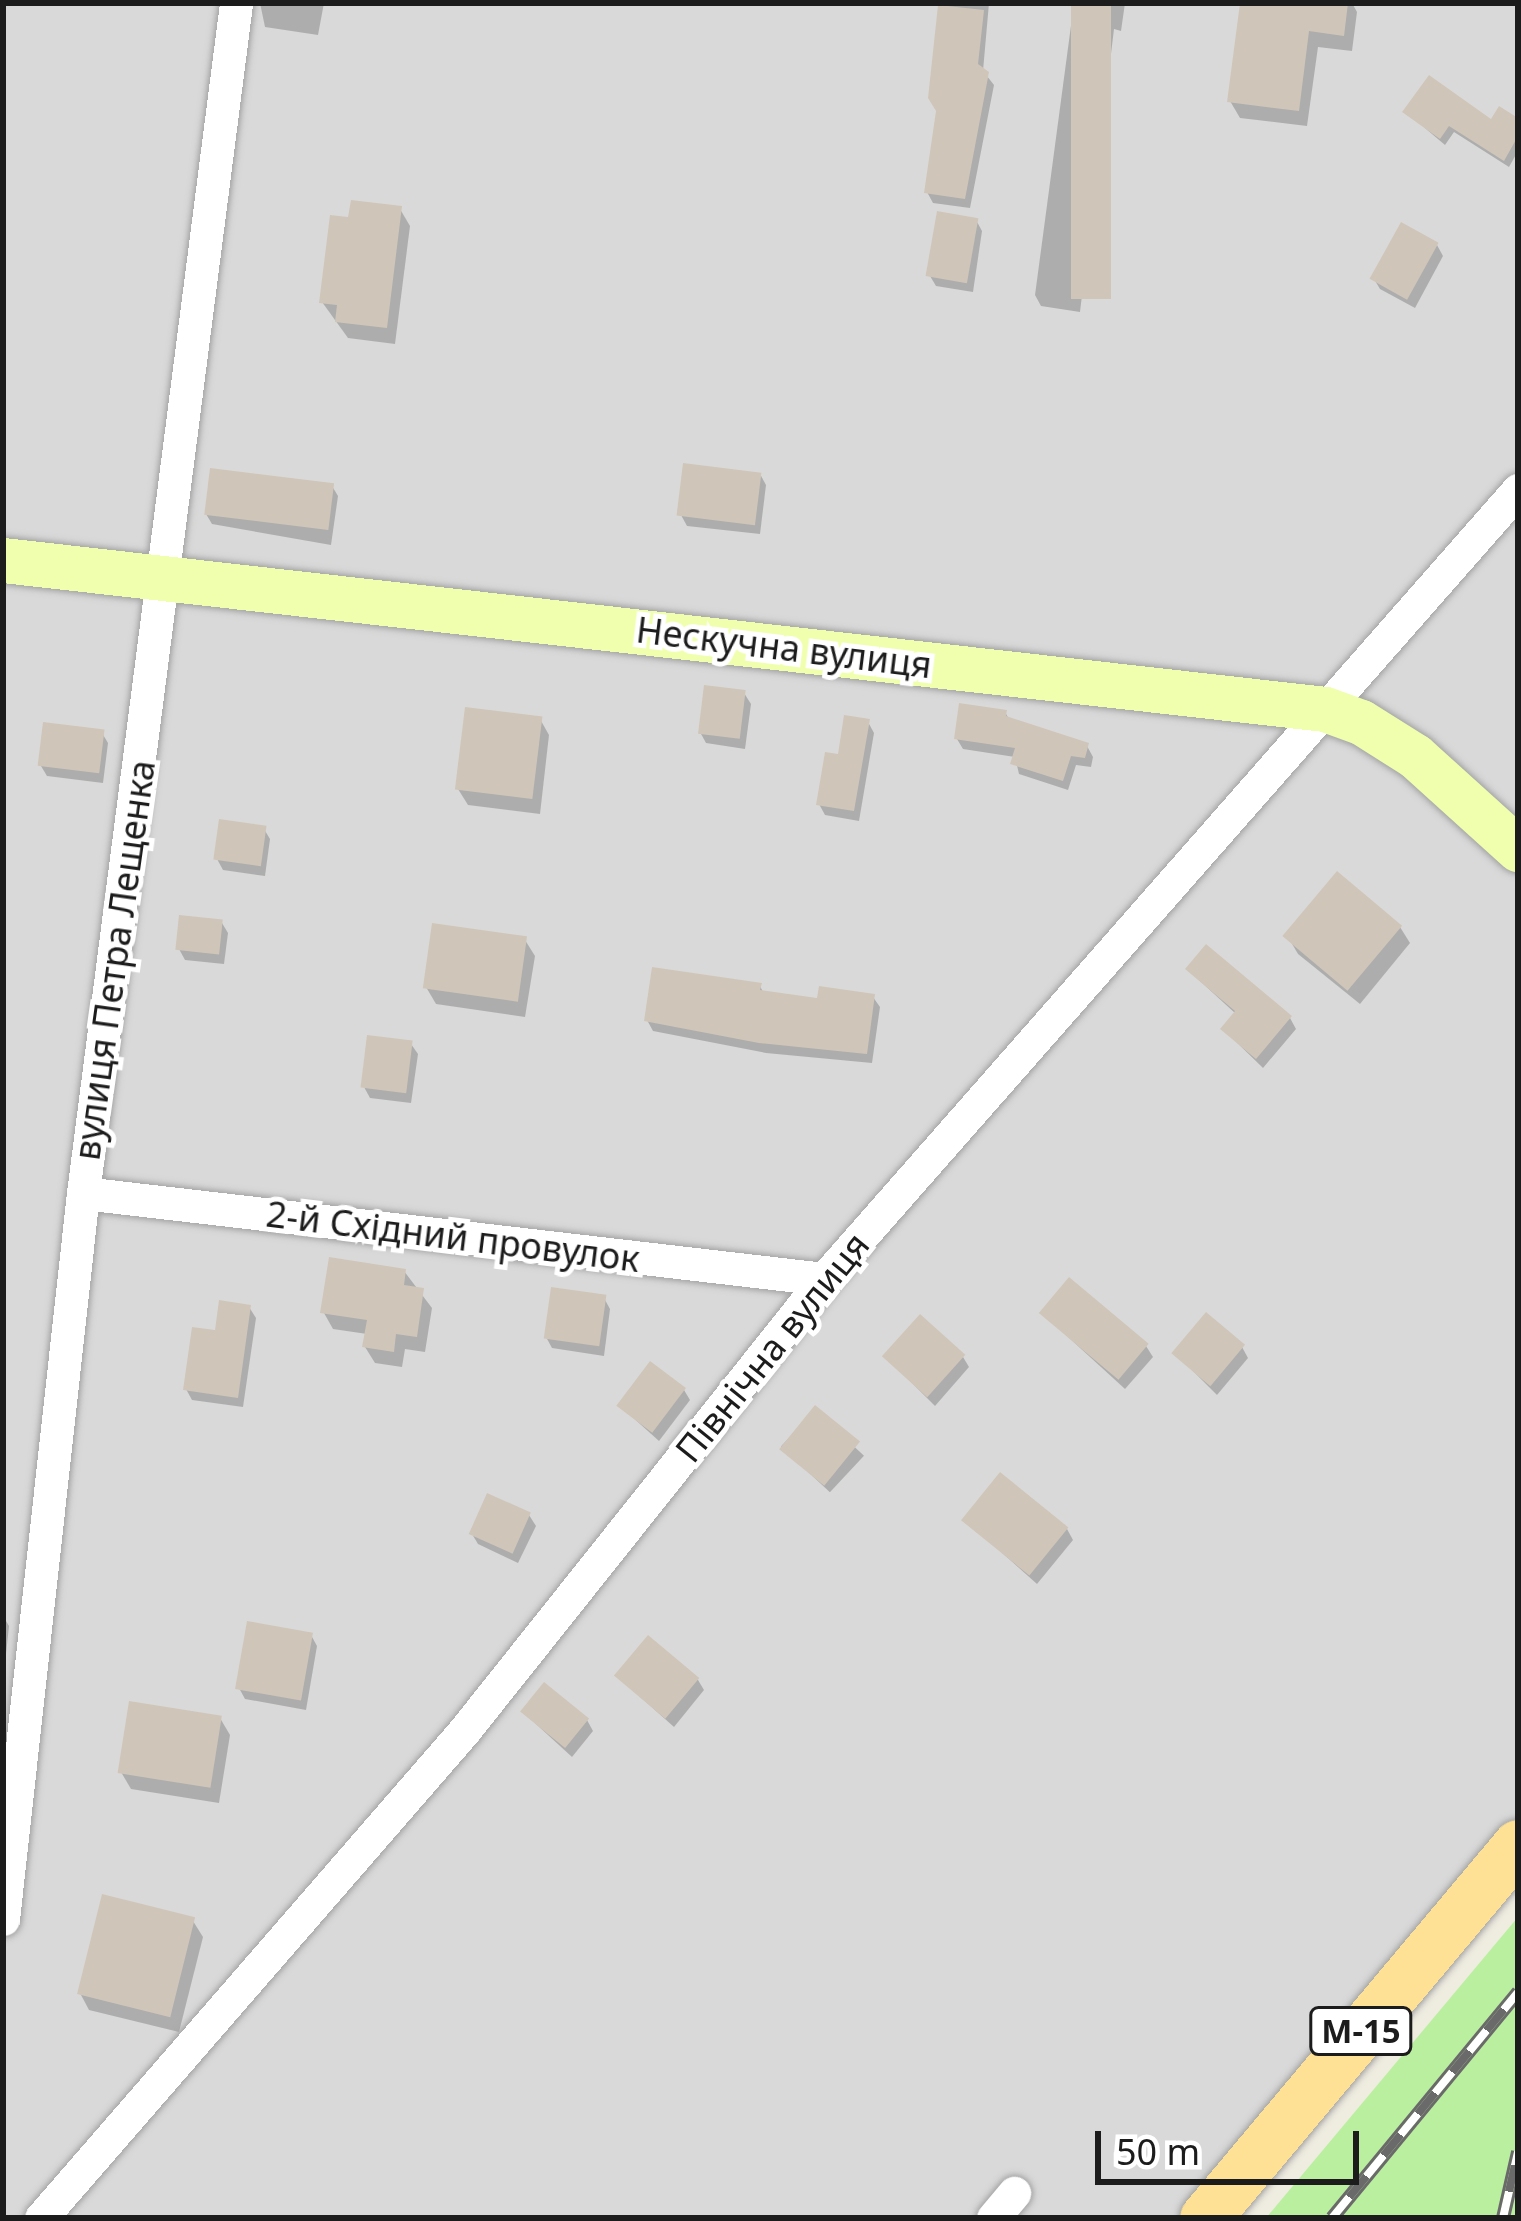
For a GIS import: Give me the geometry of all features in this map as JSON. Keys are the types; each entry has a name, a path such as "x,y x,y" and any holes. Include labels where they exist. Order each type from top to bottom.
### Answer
{"main road":[{"name":"М-15","path":"1204,2218 1518,1845"}],"street":[{"name":"вулиця Петра Лещенка","path":"3,1919 83,1193 236,3"},
{"name":"Північна вулиця","path":"41,2218 464,1731 824,1279 1518,490"},
{"name":"Нескучна вулиця","path":"3,560 1325,709 1361,722 1415,755 1518,849"},
{"name":"2-й Східний провулок","path":"83,1193 824,1279"}],"shaded area":[{"path":"3,3 1518,3 1518,1845 1205,2218 3,2218"}],"green space":[{"path":"1518,1917 1518,2218 1266,2218"}],"building":[{"path":"1071,3 1111,3 1111,299 1071,299"},
{"path":"1240,3 1348,3 1344,36 1309,31 1299,111 1227,102"},
{"path":"938,5 984,10 978,64 989,72 965,199 924,193 936,111 928,98"},
{"path":"1429,75 1491,119 1499,106 1518,118 1518,136 1504,161 1449,126 1440,139 1402,112"},
{"path":"351,200 402,206 387,328 335,322 337,305 319,303 330,215 348,217"},
{"path":"937,211 978,218 967,283 926,276"},
{"path":"1401,222 1439,243 1407,300 1369,279"},
{"path":"683,463 761,473 755,525 677,516"},
{"path":"210,468 334,483 328,530 204,515"},
{"path":"704,685 746,690 740,739 698,734"},
{"path":"959,703 1007,710 1006,716 1089,743 1085,758 1071,756 1063,781 1010,764 1015,748 954,739"},
{"path":"465,707 542,717 532,799 455,789"},
{"path":"844,715 870,719 854,811 816,805 825,752 838,754"},
{"path":"43,722 105,730 99,773 38,766"},
{"path":"219,819 267,826 261,866 213,860"},
{"path":"1337,871 1402,926 1347,991 1282,936"},
{"path":"179,915 223,920 219,954 175,950"},
{"path":"432,923 527,936 518,1002 423,988"},
{"path":"1206,944 1292,1016 1256,1059 1220,1029 1235,1011 1185,969"},
{"path":"652,967 762,983 760,990 817,998 819,986 875,994 867,1054 759,1043 644,1021"},
{"path":"367,1035 413,1041 406,1093 361,1088"},
{"path":"329,1257 406,1269 404,1285 424,1288 417,1337 396,1334 394,1352 362,1347 367,1320 320,1313"},
{"path":"1069,1277 1149,1344 1118,1380 1039,1313"},
{"path":"551,1287 606,1295 599,1346 544,1338"},
{"path":"219,1300 251,1305 238,1398 183,1390 192,1327 215,1330"},
{"path":"1206,1312 1245,1345 1210,1386 1171,1353"},
{"path":"920,1314 965,1355 927,1397 882,1356"},
{"path":"650,1361 686,1388 652,1433 616,1406"},
{"path":"815,1405 860,1442 824,1486 779,1449"},
{"path":"1000,1472 1068,1527 1029,1576 961,1520"},
{"path":"487,1493 531,1513 513,1554 469,1534"},
{"path":"247,1621 313,1633 301,1701 235,1689"},
{"path":"648,1635 699,1678 665,1719 614,1676"},
{"path":"544,1682 589,1719 565,1748 520,1712"},
{"path":"129,1701 222,1716 210,1788 118,1773"},
{"path":"102,1894 195,1917 170,2017 77,1994"}],"railway":[{"path":"1332,2218 1518,1992"},
{"path":"1503,2218 1518,2152"}]}
